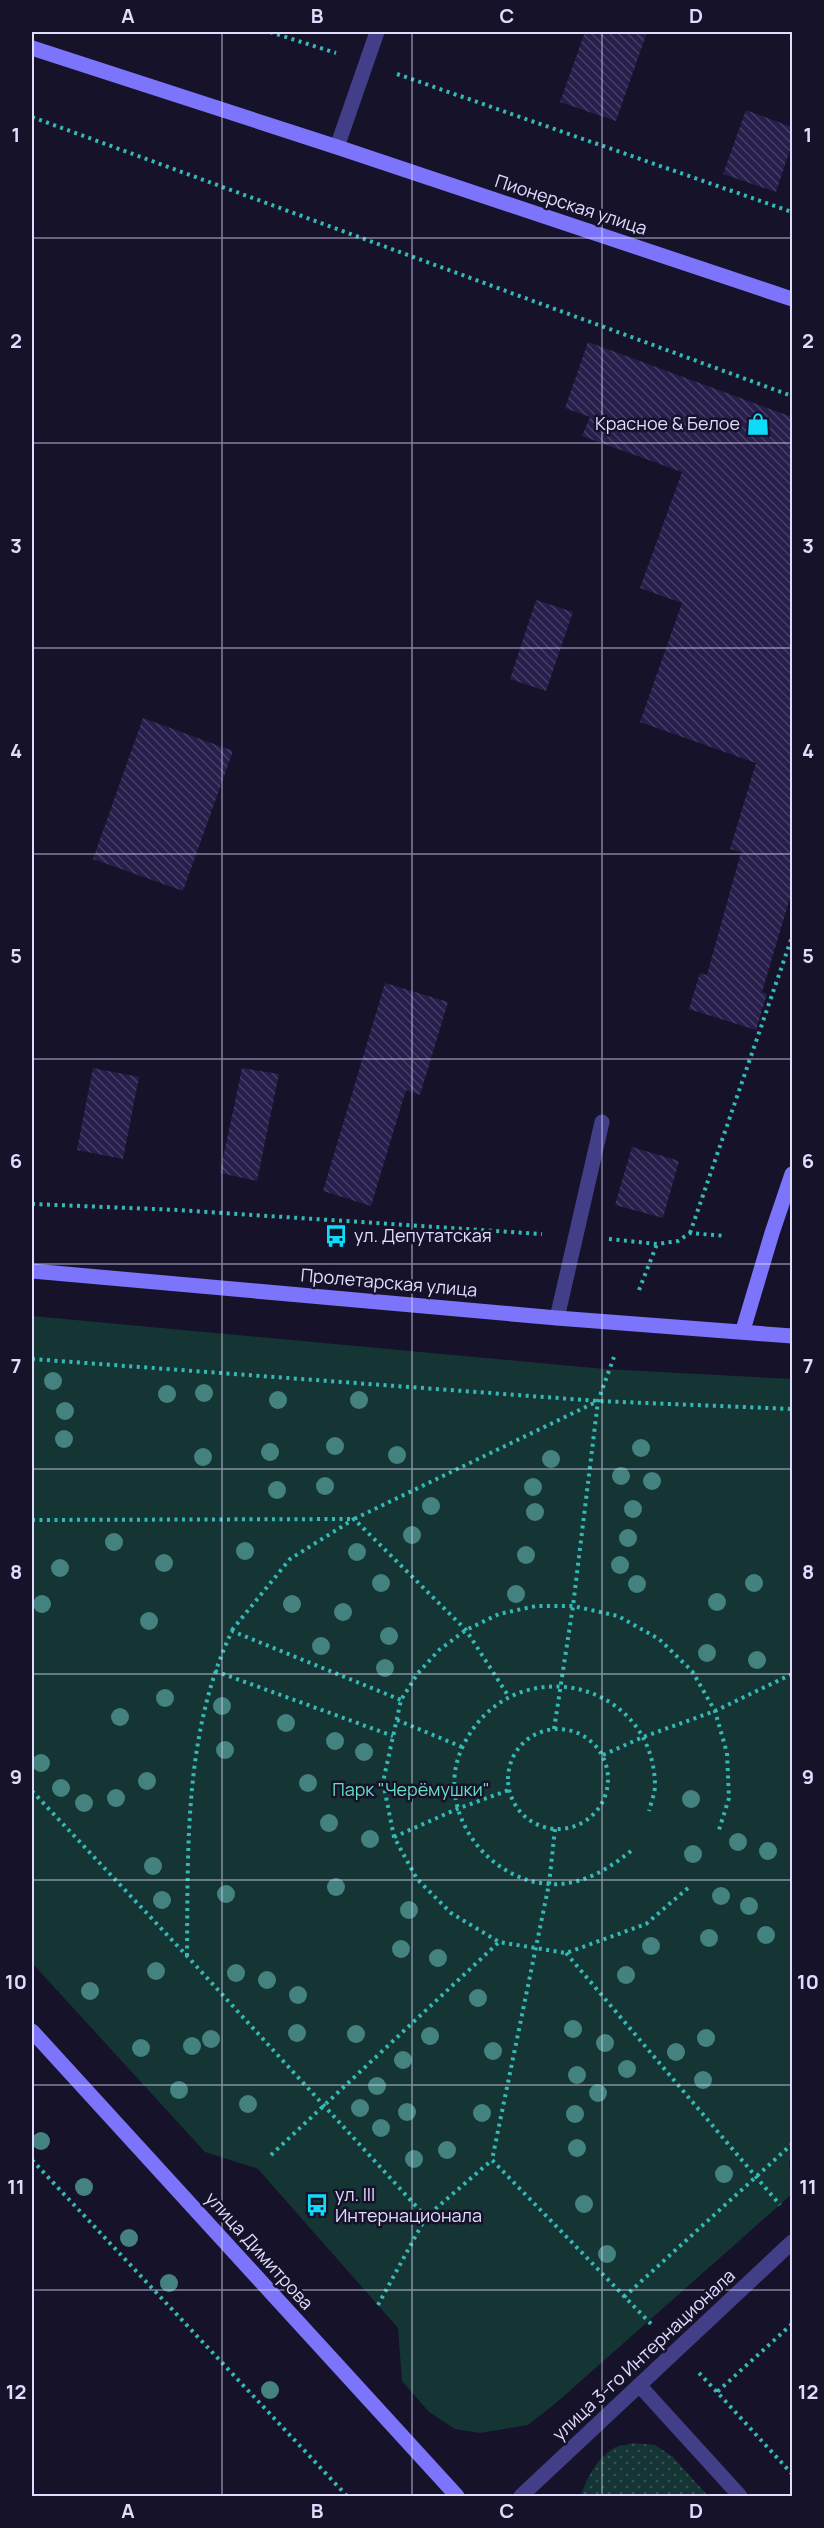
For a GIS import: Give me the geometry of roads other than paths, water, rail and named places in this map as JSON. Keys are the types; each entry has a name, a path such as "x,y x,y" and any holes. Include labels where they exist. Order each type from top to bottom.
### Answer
{"main road":[{"name":"Пионерская улица","path":"32,48 792,299"},
{"path":"743,1330 792,1174"},
{"name":"Пролетарская улица","path":"32,1271 557,1318 743,1330 792,1336"},
{"name":"улица Димитрова","path":"32,2031 457,2496"}],"street":[{"path":"337,147 377,32"},
{"path":"557,1318 602,1122"},
{"name":"улица 3-го Интернационала","path":"521,2496 792,2241"},
{"path":"639,2385 740,2496"}],"place":[{"name":"Красное & Белое","path":"758,424"},
{"name":"ул. Депутатская","path":"336,1236"},
{"name":"ул. III Интернационала","path":"317,2205"}],"park label":[{"name":"Парк \"Черёмушки\"","path":"411,1790"}]}
